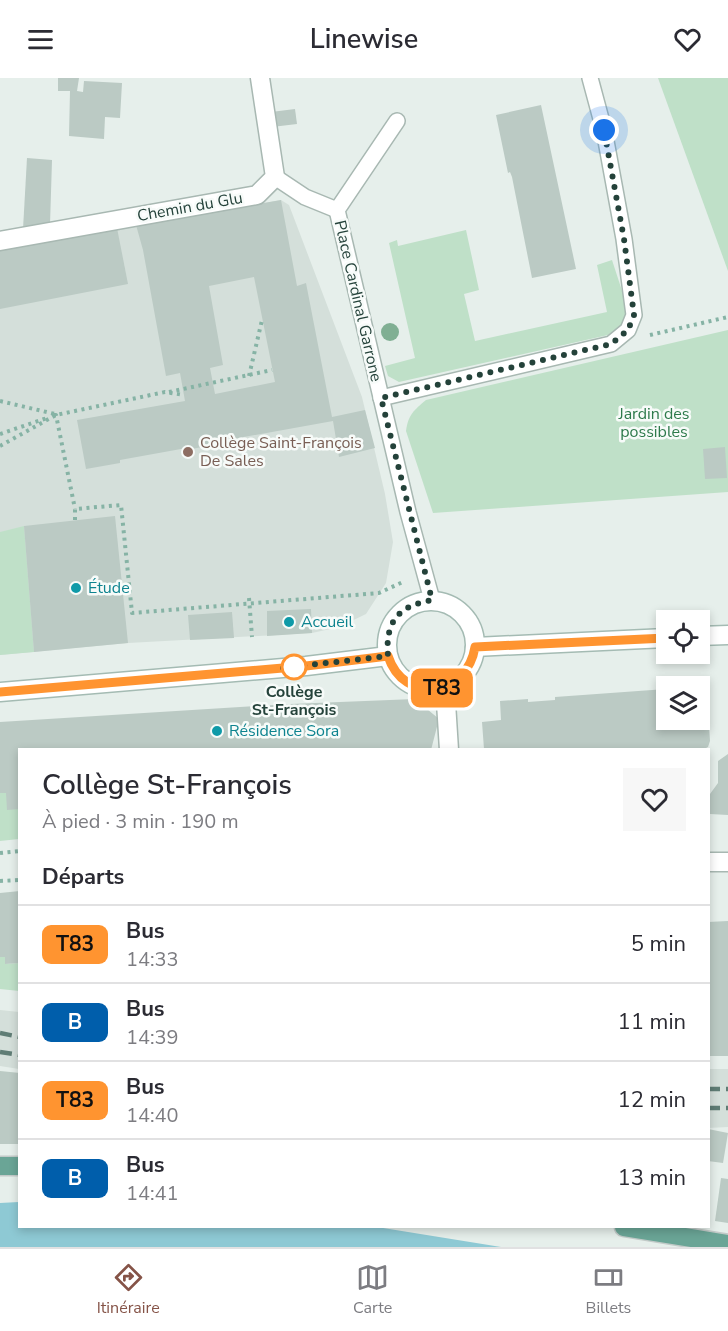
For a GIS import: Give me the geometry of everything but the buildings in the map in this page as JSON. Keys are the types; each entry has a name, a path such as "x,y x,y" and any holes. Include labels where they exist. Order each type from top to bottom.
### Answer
{"main road":[{"path":"260,78 275,177"},
{"name":"Chemin du Glu","path":"0,241 257,195 275,177"},
{"path":"432,600 454,608 466,619 473,630 475,647 473,658 464,674 445,687 422,689 399,676 388,656 386,638 392,622 407,607 432,600"},
{"path":"710,636 728,635"},
{"path":"475,647 656,638"},
{"path":"0,692 306,666 388,656"},
{"path":"445,687 448,748"},
{"path":"710,862 728,862"},
{"path":"0,1166 18,1166"},
{"path":"630,1228 728,1244"}],"lane":[{"path":"381,398 611,344 628,330 634,315 624,239 604,130 590,78"},
{"name":"Place Cardinal Garrone","path":"397,121 337,210 432,600"},
{"path":"275,177 305,197 337,210"}],"path":[{"path":"611,344 728,317"},
{"path":"249,376 262,320"},
{"path":"0,434 56,415 272,370"},
{"path":"165,392 184,395"},
{"path":"0,400 56,415"},
{"path":"0,446 56,415"},
{"path":"56,415 75,509 75,520"},
{"path":"75,509 121,505 132,613 379,593 424,571"},
{"path":"249,598 252,637"},
{"path":"0,853 18,851"},
{"path":"0,881 18,880"}],"shaded area":[{"name":"Collège Saint-François De Sales","path":"281,200 289,205 362,397 385,494 393,542 386,583 366,614 339,627 312,633 128,643 0,655 0,250"},
{"path":"0,1010 18,1012 18,1069 0,1066"},
{"path":"710,1069 728,1069 728,1127 710,1128"}],"green space":[{"path":"658,78 728,78 728,271"},
{"path":"466,230 479,290 464,294 475,341 607,312 597,265 612,260 626,303 630,307 622,324 608,335 399,382 388,376 385,366 415,358 389,243 397,240 398,246"},
{"name":"Jardin des possibles","path":"728,330 728,492 433,513 406,431 412,413 426,400"},
{"path":"24,526 34,652 0,655 0,532"},
{"path":"0,793 6,793 18,808 18,839 0,841"},
{"path":"0,957 5,957 5,964 18,963 18,991 0,989"}],"water":[{"path":"18,1202 18,1228 383,1228 501,1247 0,1247 0,1203"}],"railway":[{"path":"0,1033 18,1037"},
{"path":"0,1052 18,1055"},
{"path":"710,1089 728,1089"},
{"path":"710,1108 728,1108"}],"bus line":[{"name":"T83","path":"0,692 306,666 388,656 390,664 399,676 422,689 445,687 458,680 473,658 475,647 656,638"}],"place":[{"name":"Collège Saint-François De Sales","path":"188,452"},
{"name":"Étude","path":"76,588"},
{"name":"Accueil","path":"289,622"},
{"name":"Collège St-François","path":"294,667"},
{"name":"Résidence Sora","path":"217,731"}],"route":[{"path":"294,667 283,668 388,656 386,638 392,622 407,607 432,600 381,398 611,344 628,330 634,315 631,283 604,130"}]}
